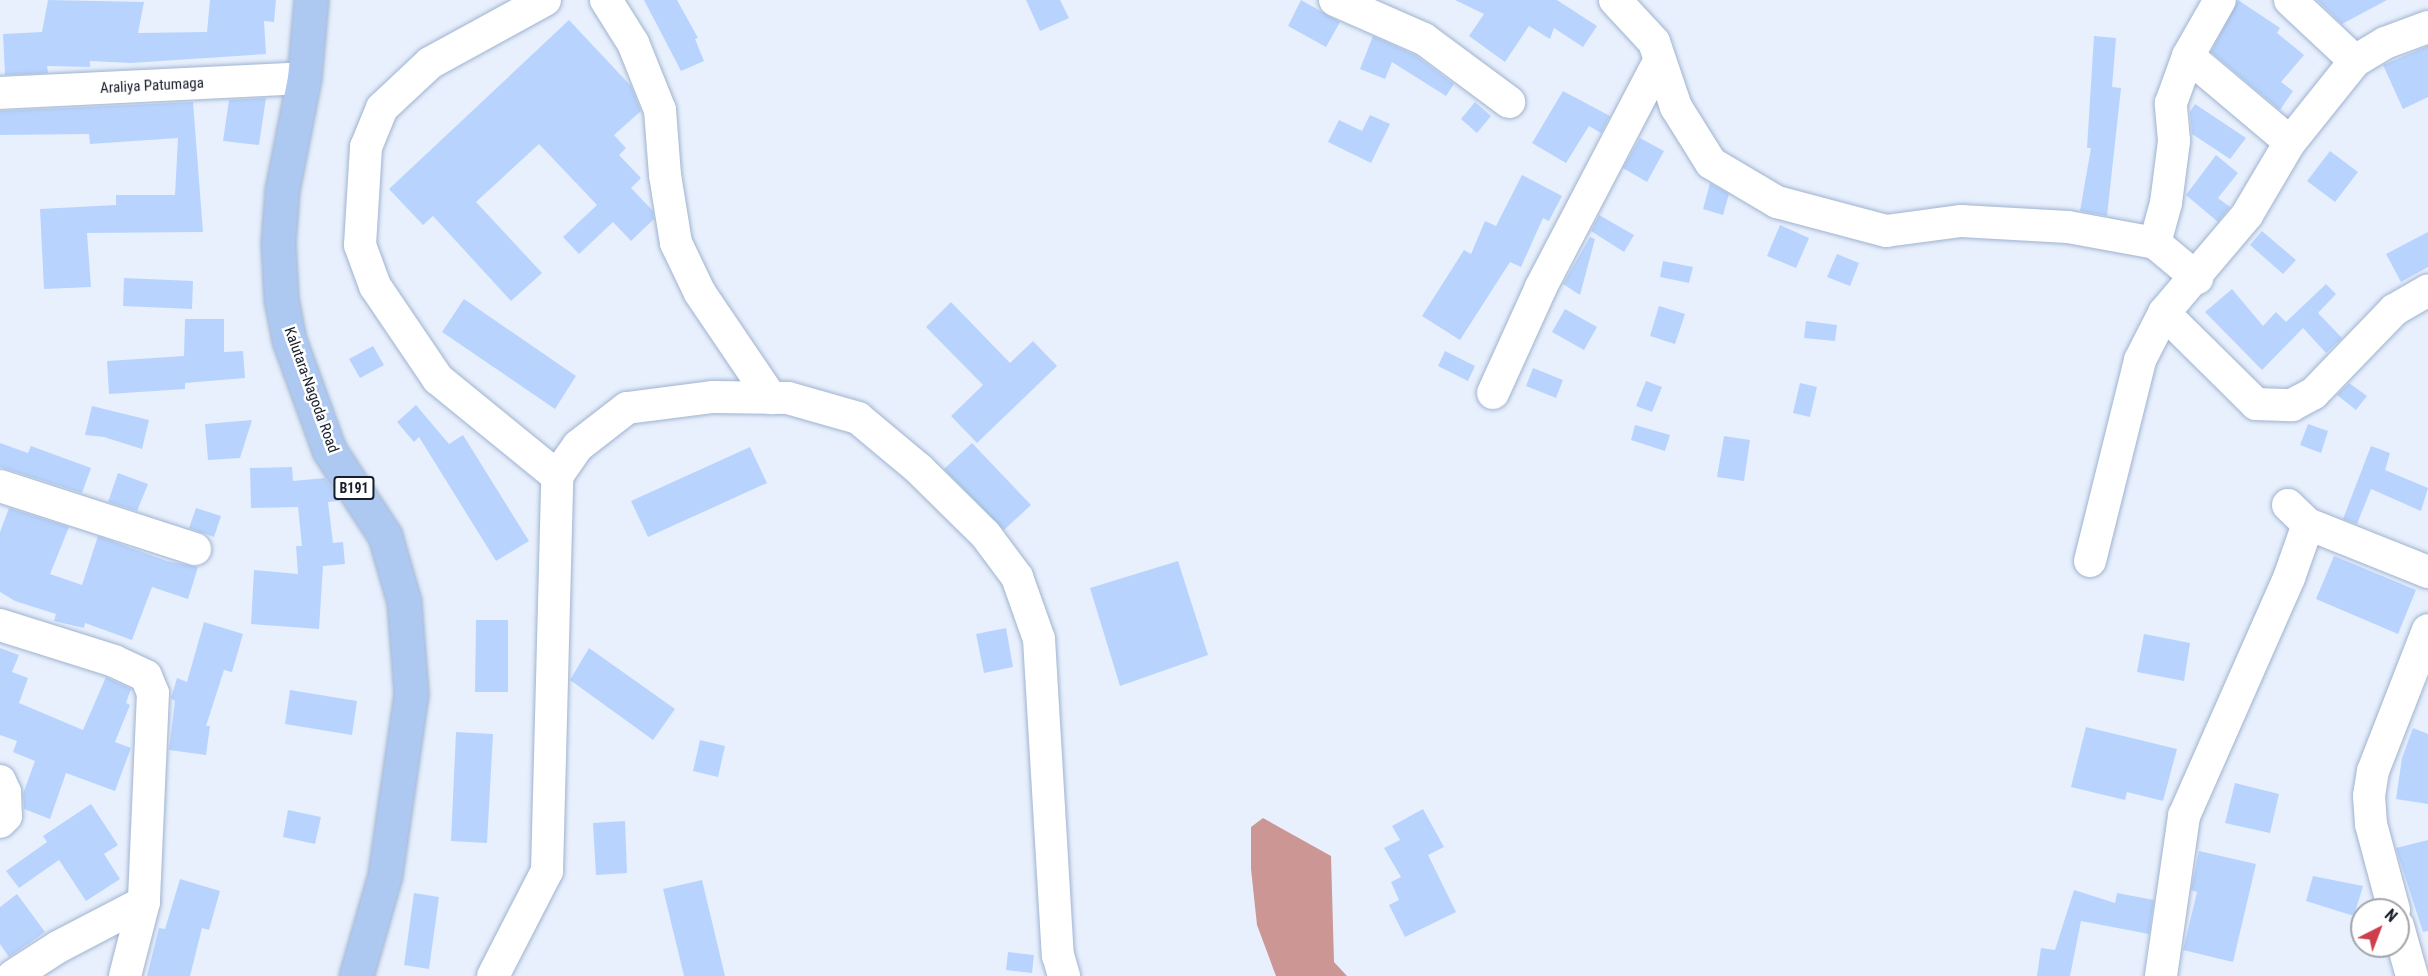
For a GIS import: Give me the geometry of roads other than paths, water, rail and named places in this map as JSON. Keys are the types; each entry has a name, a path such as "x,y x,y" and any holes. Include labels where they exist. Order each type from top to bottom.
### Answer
{"main road":[{"name":"Kalutara-Nagoda Road","path":"311,0 304,78 282,190 279,243 281,299 290,340 329,450 385,536 404,602 410,665 411,694 385,874 356,976"}],"street":[{"path":"545,0 430,63 382,108 366,147 360,245 375,286 438,379 556,476"},
{"path":"606,0 633,43 660,110 665,175 676,243 700,293 771,398"},
{"path":"1335,0 1424,39 1509,102"},
{"path":"1615,0 1654,42 1658,63 1676,107 1711,163 1777,201 1886,231 1961,221 2068,227 2155,243 2197,278"},
{"path":"2155,243 2166,203 2174,141 2170,103 2188,56 2220,0"},
{"path":"2290,0 2355,62"},
{"path":"2090,561 2140,360 2164,313 2197,278 2247,215 2290,142 2355,62 2385,43 2428,27"},
{"path":"2188,56 2290,142"},
{"path":"1493,393 1541,287 1658,63"},
{"name":"Araliya Patumaga","path":"0,93 304,78"},
{"path":"2164,313 2256,404 2292,405 2313,394 2394,310 2428,290"},
{"path":"493,976 547,871 556,476 578,446 627,408 713,397 788,398 858,418 919,469 977,525 1017,577 1039,639 1058,955 1064,976"},
{"path":"0,486 195,549"},
{"path":"2161,976 2184,816 2289,578 2298,515 2428,572"},
{"path":"0,625 114,661 146,676 153,693 144,902 125,976"},
{"path":"2391,898 2371,824 2369,796 2373,771 2428,630"},
{"path":"0,781 5,792 6,816 0,822"},
{"path":"13,976 58,947 144,902"},
{"path":"2407,958 2412,976"}]}
